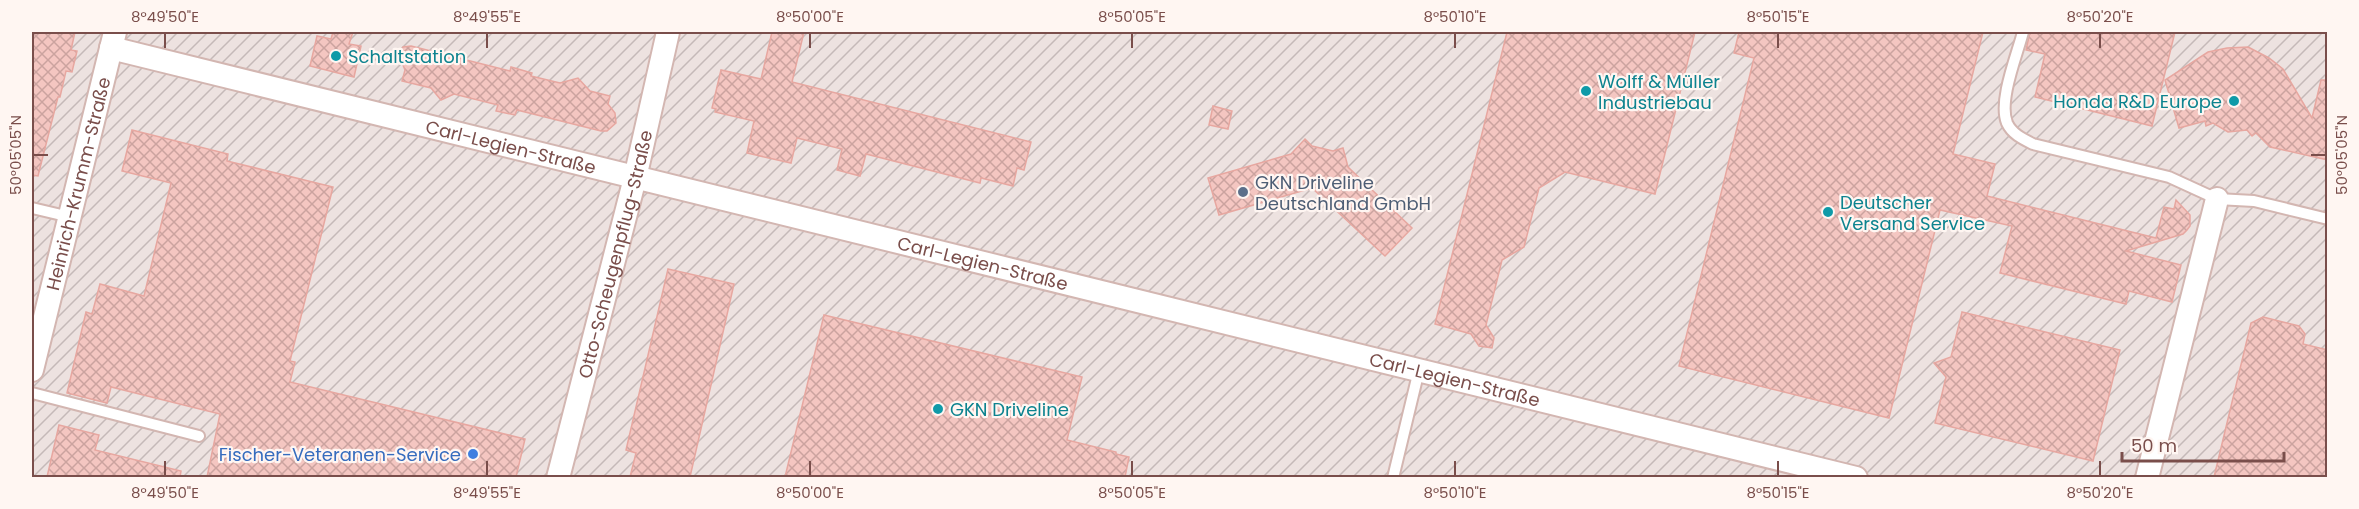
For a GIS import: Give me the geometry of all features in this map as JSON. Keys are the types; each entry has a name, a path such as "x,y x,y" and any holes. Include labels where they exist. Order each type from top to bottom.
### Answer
{"street":[{"name":"Otto-Scheugenpflug-Straße","path":"558,477 635,178 668,32"},
{"name":"Carl-Legien-Straße","path":"113,40 635,178 1856,477"},
{"name":"Heinrich-Krumm-Straße","path":"32,370 113,40"},
{"path":"2146,477 2217,199"}],"lane":[{"path":"2023,32 2004,106 2008,125 2014,132 2033,144 2169,177 2217,199 2254,201 2328,219"},
{"path":"32,207 70,217"},
{"path":"1393,477 1419,369"},
{"path":"32,393 199,436"}],"shaded area":[{"path":"32,32 2327,32 2327,477 32,477"}],"building":[{"path":"32,32 75,32 71,50 77,51 72,72 66,71 38,176 32,175"},
{"name":"Schaltstation","path":"333,32 353,32 349,44 361,46 354,77 310,66 317,36 331,39"},
{"path":"772,32 804,32 792,82 1031,142 1024,170 1017,168 1013,186 981,178 980,183 866,154 860,176 837,170 842,149 797,138 791,163 747,153 754,121 715,112 716,109 712,108 721,70 761,79"},
{"name":"Wolff & Müller Industriebau","path":"1507,32 1695,32 1655,194 1565,172 1539,188 1524,247 1502,260 1486,325 1494,338 1492,348 1479,346 1471,334 1435,324"},
{"name":"Deutscher Versand Service","path":"1739,32 1983,32 1953,154 1995,164 1987,196 2156,238 2164,207 2174,209 2176,200 2190,215 2190,226 2187,230 2183,234 2126,251 2181,265 2172,302 2129,291 2126,304 2000,273 2012,226 1940,210 1889,418 1679,366 1754,58 1734,53"},
{"path":"2030,32 2175,32 2152,126 2035,97 2045,54 2026,50"},
{"path":"411,46 510,71 511,67 532,73 531,76 560,83 578,78 590,91 610,96 608,104 615,113 616,123 607,131 601,131 517,110 515,115 496,111 498,105 454,94 441,100 431,88 402,81 405,70 399,55 403,47"},
{"name":"Honda R&D Europe","path":"2248,47 2269,58 2283,69 2312,118 2321,80 2328,80 2328,160 2270,147 2256,133 2252,136 2247,130 2228,132 2213,123 2206,126 2205,121 2179,128 2165,80 2208,52"},
{"path":"1213,106 1232,111 1228,129 1209,125"},
{"path":"132,130 228,154 227,161 333,187 290,361 295,362 290,382 525,439 516,477 207,477 220,414 111,387 107,403 67,393 86,312 92,314 100,284 144,296 171,183 122,171"},
{"path":"1305,139 1312,146 1333,151 1343,148 1348,167 1412,228 1385,256 1312,188 1219,215 1208,178 1291,154"},
{"path":"668,269 734,284 690,477 630,477 636,453 626,450"},
{"path":"1962,312 2120,350 2093,461 1935,423 1946,377 1934,363 1951,357"},
{"name":"GKN Driveline","path":"824,315 1082,377 1067,440 1129,457 1125,477 785,477"},
{"path":"2263,317 2299,326 2305,334 2303,344 2328,350 2328,477 2214,477 2251,323"},
{"path":"59,425 99,435 95,450 181,471 180,477 47,477"}],"place":[{"name":"Schaltstation","path":"336,56"},
{"name":"Wolff & Müller Industriebau","path":"1586,91"},
{"name":"Honda R&D Europe","path":"2234,101"},
{"name":"GKN Driveline Deutschland GmbH","path":"1243,192"},
{"name":"Deutscher Versand Service","path":"1828,212"},
{"name":"GKN Driveline","path":"938,409"},
{"name":"Fischer-Veteranen-Service","path":"473,454"}]}
